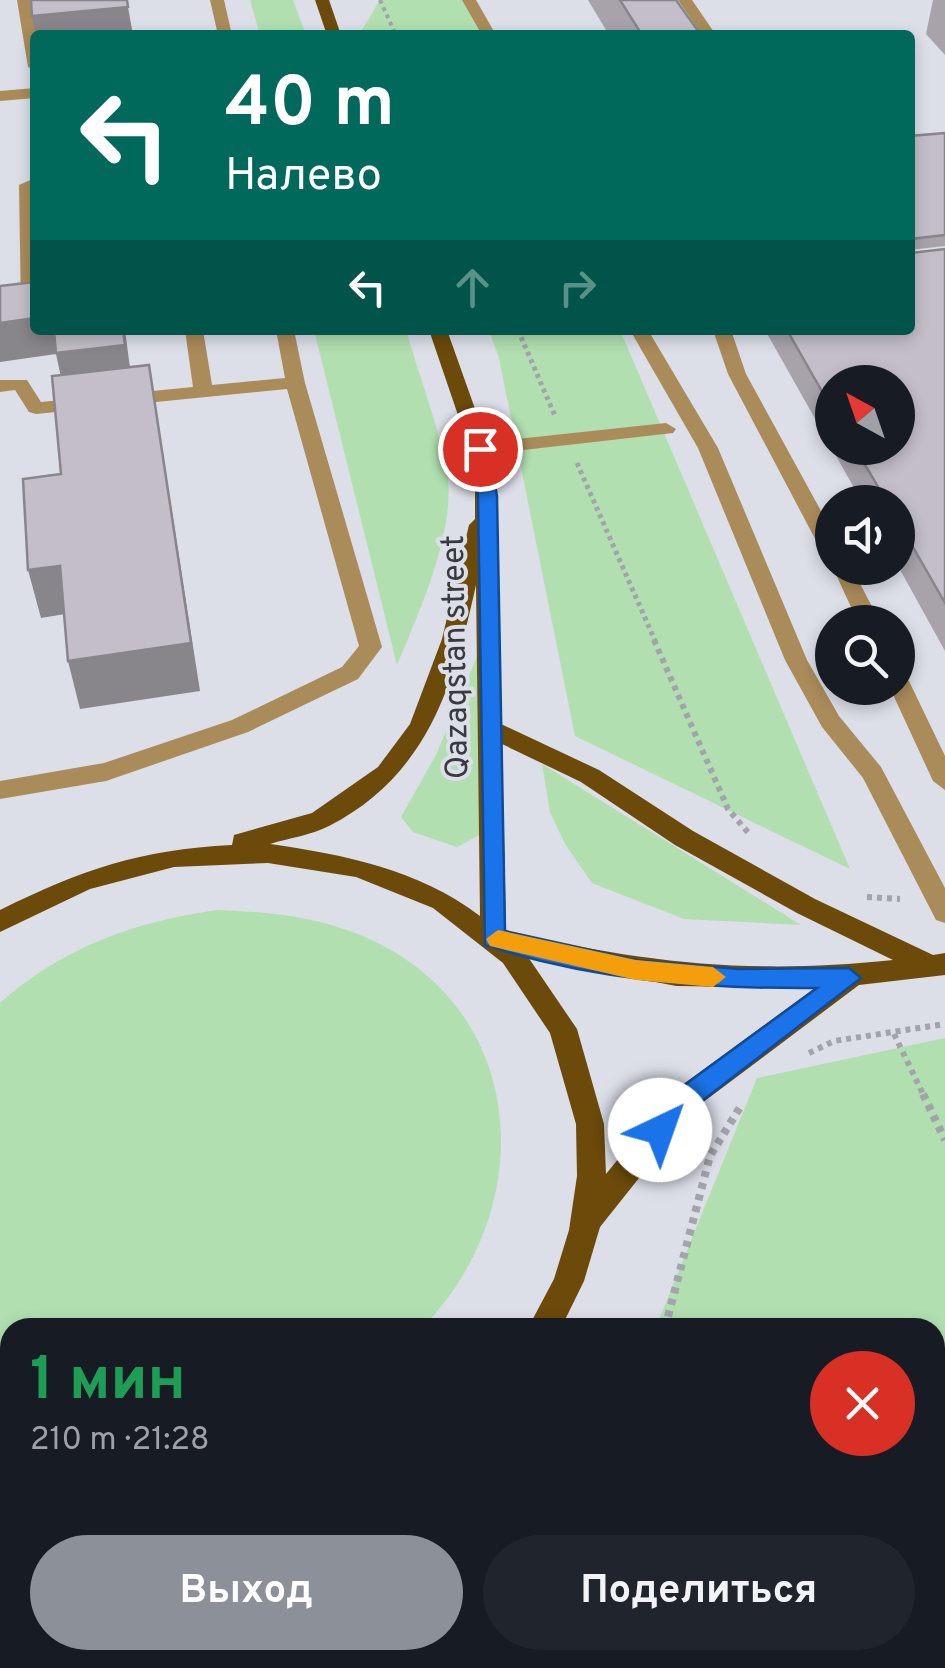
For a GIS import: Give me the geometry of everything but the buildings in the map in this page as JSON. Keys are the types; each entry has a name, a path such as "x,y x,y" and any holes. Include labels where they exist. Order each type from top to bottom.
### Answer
{"main road":[{"path":"322,0 332,30"},
{"name":"Qazaqstan street","path":"440,335 480,449 488,496 493,938"},
{"name":"Qazaqstan street","path":"214,850 320,820 387,772 421,727 454,639 488,496"},
{"path":"490,729 590,776 684,838 806,906 938,965"},
{"path":"0,903 160,858 214,850 276,851 337,860 394,878 446,904 493,938 534,982 555,1016 586,1091 593,1154 586,1220 571,1272 550,1318"},
{"path":"0,922 78,881"},
{"path":"493,938 636,970 738,979 849,978 938,965"},
{"path":"586,1220 684,1100 849,978"}],"street":[{"path":"24,0 30,37"},
{"path":"217,0 224,30"},
{"path":"470,0 486,30"},
{"path":"685,0 706,30"},
{"path":"0,96 30,93"},
{"path":"30,184 26,185 30,309"},
{"path":"195,335 202,392"},
{"path":"0,790 106,772 240,726 350,673 371,647 295,384 286,335"},
{"path":"642,335 708,448 796,660 830,722 872,773 942,907"},
{"path":"724,335 737,374 815,519"},
{"path":"0,386 20,384 36,408 295,384"},
{"path":"480,449 666,429"},
{"path":"909,705 945,781"}],"path":[{"path":"380,0 394,30"},
{"path":"520,335 728,810 759,846"},
{"path":"850,896 942,907"},
{"path":"804,1056 834,1041 945,1024"},
{"path":"894,1034 945,1140"},
{"path":"668,1318 710,1156 748,1094"}],"green space":[{"path":"250,0 293,0 304,30 259,30"},
{"path":"380,0 469,0 486,30 362,30"},
{"path":"315,335 408,335 443,454 449,494 441,544 397,665"},
{"path":"491,335 622,335 850,869 575,736 499,358"},
{"path":"486,635 481,834 457,847 413,832 401,817 436,755"},
{"path":"542,764 801,925 684,919 592,883 565,844 550,812"},
{"path":"217,910 254,912 325,923 360,935 416,967 458,1008 485,1057 499,1112 499,1168 487,1224 461,1278 430,1318 0,1318 0,1003 74,952 128,930"},
{"path":"945,1038 945,1318 660,1318 757,1078"}],"slow traffic":[{"path":"498,939 636,970 713,977"}],"route":[{"path":"480,449 486,465 488,496 493,938 636,970 738,979 849,978 684,1100 660,1130"}]}
